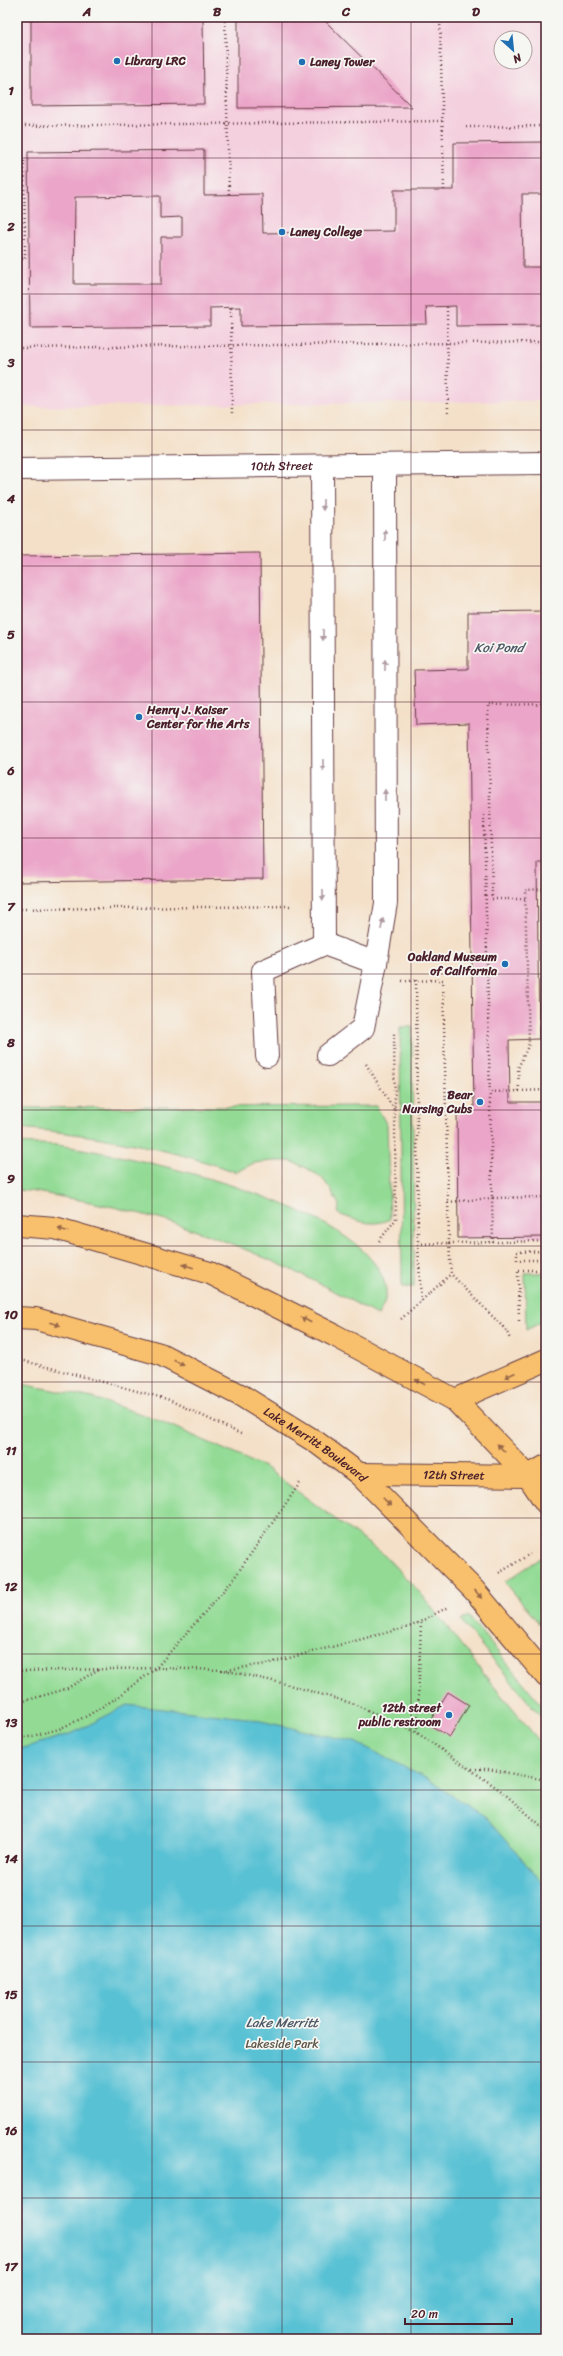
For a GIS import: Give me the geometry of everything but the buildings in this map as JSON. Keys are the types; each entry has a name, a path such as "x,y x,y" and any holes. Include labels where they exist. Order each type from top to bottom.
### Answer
{"main road":[{"path":"17,1225 55,1228 210,1272 334,1334 455,1400 537,1471 546,1503"},
{"name":"Lake Merritt Boulevard","path":"17,1318 36,1319 160,1354 242,1396 316,1442 359,1474 474,1590 546,1676"},
{"path":"455,1400 546,1360"},
{"name":"12th Street","path":"359,1474 537,1471"}],"street":[{"name":"10th Street","path":"17,469 546,463"},
{"path":"328,1055 364,1028 386,903 385,465"},
{"path":"322,466 324,944"},
{"path":"267,1056 263,971 324,944 376,963"}],"path":[{"path":"225,17 228,195"},
{"path":"440,17 444,190"},
{"path":"17,126 442,121"},
{"path":"466,127 546,126"},
{"path":"17,161 24,160 25,259 17,259"},
{"path":"447,307 448,412"},
{"path":"231,308 232,414"},
{"path":"17,348 546,342"},
{"path":"525,899 492,899 488,705 546,704"},
{"path":"484,814 493,1243"},
{"path":"519,1091 518,1068 528,1044 525,890 546,890"},
{"path":"17,909 294,906"},
{"path":"416,980 418,1244 421,1301"},
{"path":"400,981 443,980 451,1274 506,1330 510,1339"},
{"path":"380,1241 396,1219 394,1030 390,1035"},
{"path":"365,1061 396,1112"},
{"path":"490,1092 546,1090"},
{"path":"448,1202 492,1198 546,1197"},
{"path":"418,1244 546,1241"},
{"path":"546,1251 517,1252 517,1260 546,1260"},
{"path":"519,1321 518,1270 546,1270"},
{"path":"401,1319 451,1274"},
{"path":"17,1359 167,1399 249,1438"},
{"path":"17,1740 59,1729 87,1716 118,1697 156,1668 232,1581 300,1483"},
{"path":"499,1573 530,1554"},
{"path":"17,1672 156,1668 224,1670 266,1664 421,1623 439,1611 452,1605"},
{"path":"417,1733 421,1623"},
{"path":"17,1703 45,1697 66,1689 99,1669"},
{"path":"224,1670 286,1684 354,1704 417,1733 472,1769 500,1790 546,1830"},
{"path":"17,1718 22,1739"},
{"path":"472,1769 488,1769 546,1780"}],"shaded area":[{"name":"Laney College","path":"17,17 546,17 546,401 17,407"}],"green space":[{"path":"400,1027 412,1027 414,1287 402,1287"},
{"path":"376,1106 387,1125 390,1219 377,1223 358,1221 338,1214 339,1205 331,1190 322,1178 305,1167 290,1161 254,1163 236,1172 182,1155 128,1143 73,1134 17,1128 17,1108"},
{"path":"17,1143 56,1145 90,1150 136,1160 244,1189 296,1210 340,1233 372,1260 386,1290 386,1297 383,1307 378,1316 269,1259 154,1217 74,1199 17,1190"},
{"path":"525,1273 546,1273 546,1320 526,1330"},
{"name":"Lake Merritt","path":"17,1383 93,1398 156,1419 266,1468 385,1556 422,1595 487,1678 546,1749 546,2339 17,2339"},
{"path":"541,1558 546,1565 546,1632 505,1582"},
{"path":"468,1616 546,1710 546,1723 461,1621"}],"water":[{"name":"Lake Merritt","path":"127,1705 247,1718 356,1742 427,1779 486,1818 546,1887 546,2339 17,2339 17,1750 73,1733"}],"place":[{"name":"Library LRC","path":"117,61"},
{"name":"Laney Tower","path":"302,62"},
{"name":"Laney College","path":"282,232"},
{"name":"Henry J. Kaiser Center for the Arts","path":"139,717"},
{"name":"Oakland Museum of California","path":"505,964"},
{"name":"Bear Nursing Cubs","path":"480,1102"},
{"name":"12th street public restroom","path":"449,1715"}],"water label":[{"name":"Koi Pond","path":"499,647"}],"park label":[{"name":"Lakeside Park","path":"282,2044"}]}
